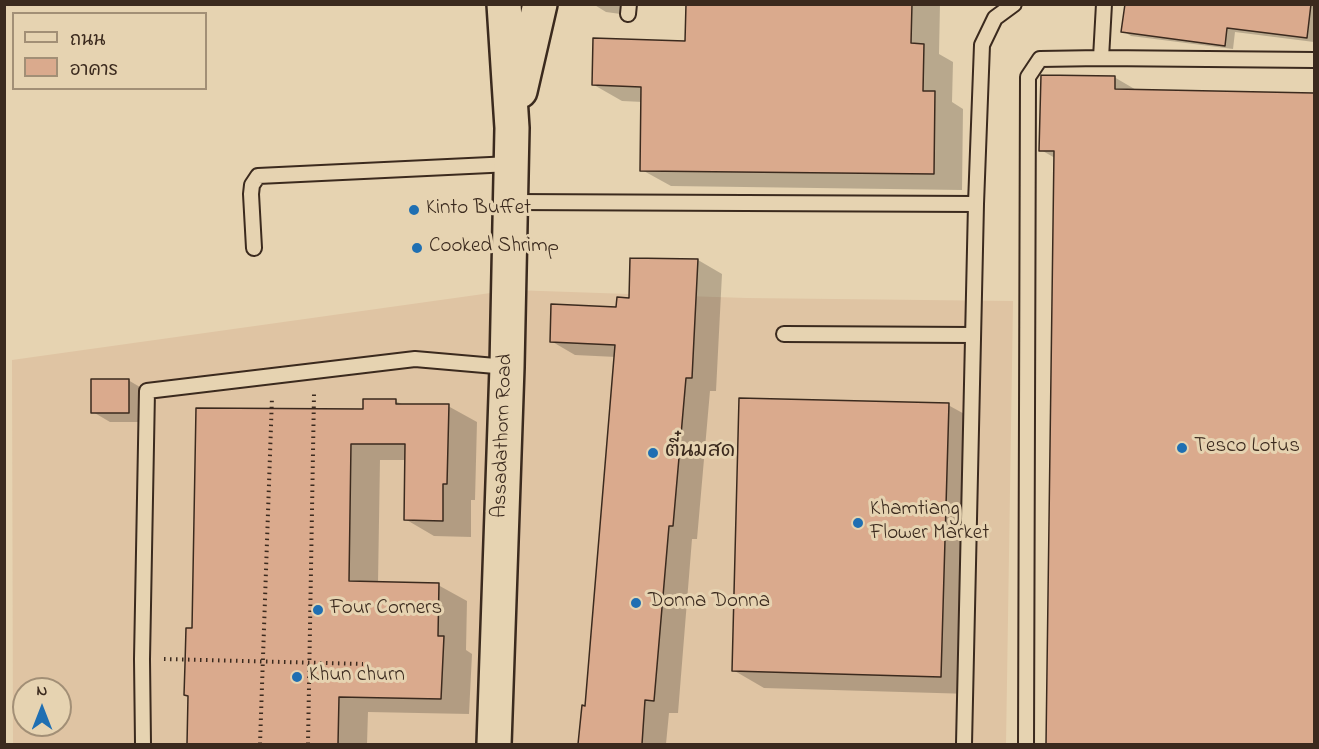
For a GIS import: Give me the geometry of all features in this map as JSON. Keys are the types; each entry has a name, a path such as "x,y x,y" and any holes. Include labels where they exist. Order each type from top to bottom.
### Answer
{"street":[{"name":"Assadathorn Road","path":"494,744 512,164 504,4"},
{"name":"Assadathorn Road","path":"512,128 540,4"}],"lane":[{"path":"964,744 976,204 982,45 995,18 1014,4"},
{"path":"1101,58 1104,4"},
{"path":"1026,744 1028,77 1040,59 1314,60"},
{"path":"254,248 251,194 252,185 258,176 512,164"},
{"path":"511,202 976,204"},
{"path":"784,334 973,335"},
{"path":"143,744 142,659 147,391 415,359 507,367"}],"path":[{"path":"308,744 314,371"},
{"path":"260,744 273,376"},
{"path":"142,659 363,664"}],"shaded area":[{"path":"512,290 746,298 1013,301 1006,744 13,744 13,737 72,737 72,677 13,677 12,360"}],"building":[{"path":"686,4 912,4 911,43 924,44 923,91 935,91 934,174 640,171 641,87 592,85 593,38 685,41"},
{"path":"1125,4 1311,4 1307,38 1227,28 1225,46 1121,32"},
{"name":"Tesco Lotus","path":"1041,75 1115,76 1115,89 1314,93 1314,744 1046,744 1054,151 1039,151"},
{"path":"630,258 698,259 692,378 686,378 673,526 669,526 654,701 645,700 642,744 578,744 582,705 585,706 615,345 550,342 551,304 616,307 617,297 629,298"},
{"path":"91,379 129,379 129,413 91,413"},
{"path":"739,398 949,403 941,677 732,671"},
{"path":"363,399 396,399 396,404 449,404 447,484 443,484 443,521 404,520 405,444 351,444 349,581 439,583 438,636 444,636 441,699 339,697 338,744 187,744 188,696 184,695 186,628 192,628 196,408 363,409"}],"place":[{"name":"Kinto Buffet","path":"414,210"},
{"name":"Cooked Shrimp","path":"417,248"},
{"name":"Tesco Lotus","path":"1182,448"},
{"name":"ตี๋นมสด","path":"653,453"},
{"name":"Khamtiang Flower Market","path":"858,523"},
{"name":"Donna Donna","path":"636,603"},
{"name":"Four Corners","path":"318,610"},
{"name":"Khun churn","path":"297,677"}]}
